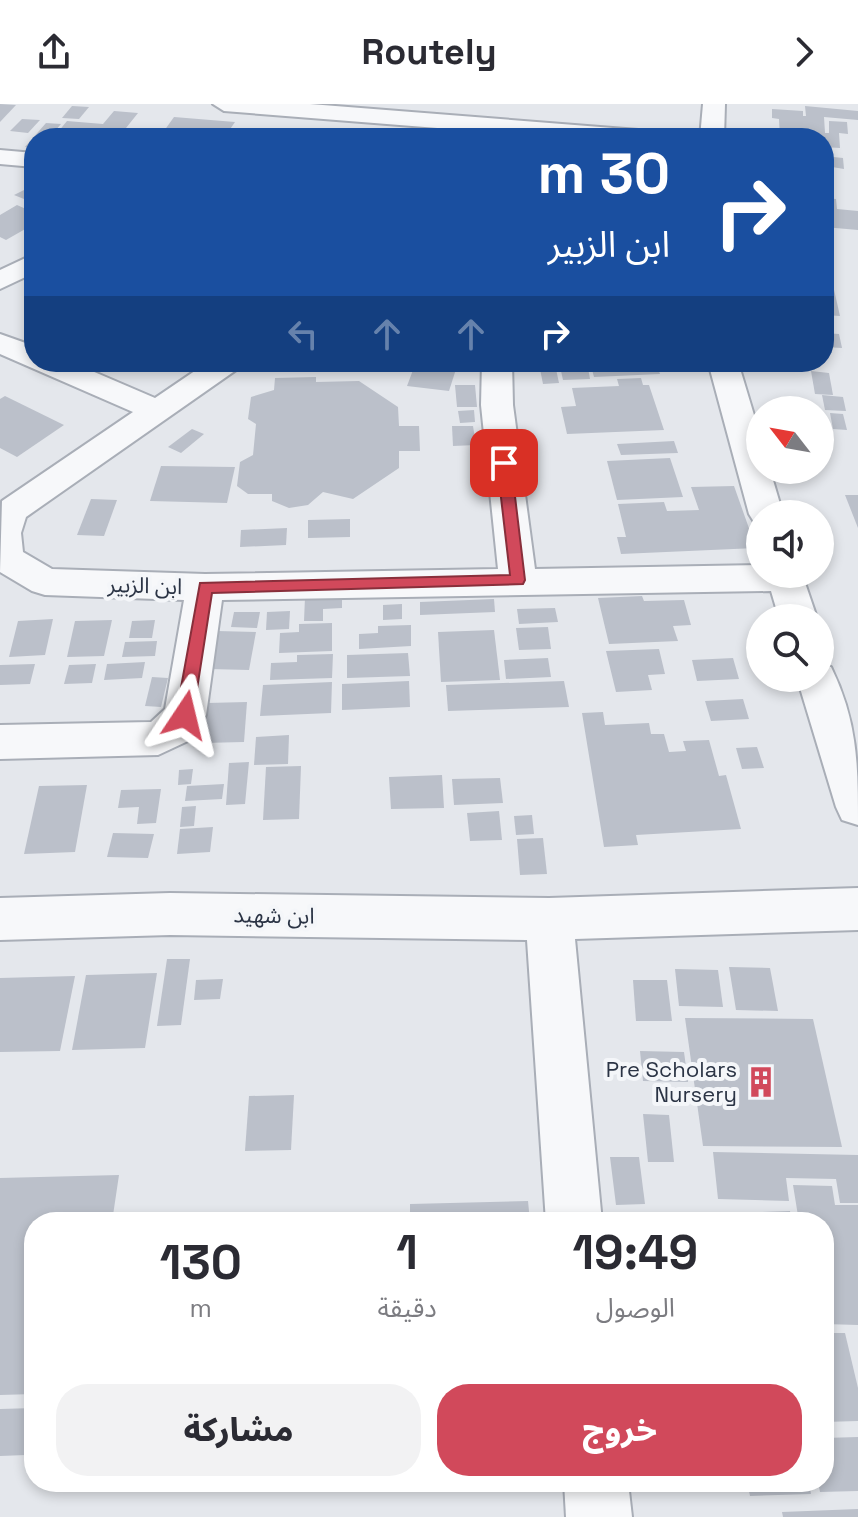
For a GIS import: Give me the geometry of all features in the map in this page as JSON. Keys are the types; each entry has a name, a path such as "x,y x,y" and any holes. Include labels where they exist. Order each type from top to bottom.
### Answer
{"street":[{"path":"224,104 517,128"},
{"path":"506,126 516,104"},
{"path":"713,128 714,104"},
{"path":"0,157 24,159"},
{"path":"0,281 24,268"},
{"path":"0,343 24,353"},
{"path":"68,372 158,411"},
{"name":"ابن الزبير","path":"214,372 14,509 4,523 2,546 7,559 45,582 205,587 746,577"},
{"path":"497,372 497,405 518,580"},
{"path":"726,372 762,500"},
{"path":"0,742 158,738 173,729 185,715 205,587"},
{"path":"821,692 858,807"},
{"name":"ابن شهيد","path":"0,919 170,914 549,919 858,909"},
{"path":"549,919 573,1212"},
{"path":"597,1492 599,1517"}],"building":[{"path":"0,104 16,105 0,122"},
{"path":"72,106 89,107 79,119 62,118"},
{"path":"805,106 858,111 858,120 824,117 825,128 779,128 779,119 772,118 772,109 803,111 803,116 806,116"},
{"path":"114,111 138,113 126,128 61,128 67,121 103,124"},
{"path":"174,117 235,122 231,128 166,128"},
{"path":"22,119 40,120 33,128 24,128 24,133 10,131"},
{"path":"829,121 847,122 848,134 839,133 840,148 834,148 834,128 829,128"},
{"path":"46,123 61,124 58,128 42,128"},
{"path":"834,157 843,158 844,169 834,167"},
{"path":"24,190 24,199 14,195"},
{"path":"834,199 837,209 858,211 858,230 834,228"},
{"path":"17,205 24,208 24,230 6,240 0,237 0,215"},
{"path":"834,290 840,316 834,316"},
{"path":"834,334 839,334 842,348 834,348"},
{"path":"412,372 455,372 449,391 407,386"},
{"path":"541,372 557,372 559,383 543,384"},
{"path":"561,372 589,372 590,379 563,380"},
{"path":"593,372 660,374 594,377"},
{"path":"811,372 829,373 833,395 815,394"},
{"path":"316,377 316,382 359,381 398,407 399,426 419,426 420,451 399,451 399,468 353,499 323,492 308,505 289,508 272,501 272,494 248,494 237,486 240,462 253,455 256,424 248,419 251,397 274,390 275,378"},
{"path":"641,378 643,385 649,385 664,430 567,434 561,407 576,406 572,388 619,386 617,379"},
{"path":"455,385 475,385 477,407 457,407"},
{"path":"5,396 64,425 17,457 0,448 0,399"},
{"path":"834,396 843,397 846,411 834,410"},
{"path":"474,410 475,422 460,423 458,411"},
{"path":"834,413 843,414 847,430 834,429"},
{"path":"452,426 473,426 476,445 453,446"},
{"path":"192,429 204,434 181,453 168,447"},
{"path":"674,441 678,453 621,455 617,444"},
{"path":"670,458 683,497 617,500 607,461"},
{"path":"161,466 235,467 227,503 150,501"},
{"path":"734,486 746,520 746,548 621,554 617,537 626,537 618,504 664,502 667,511 699,510 691,487"},
{"path":"845,495 858,495 858,528"},
{"path":"91,499 117,500 104,536 77,535"},
{"path":"350,519 350,537 308,538 308,520"},
{"path":"287,528 286,545 240,547 241,530"},
{"path":"342,596 342,608 323,609 323,621 304,621 305,597"},
{"path":"642,596 644,601 684,600 691,625 673,626 678,641 609,644 598,598"},
{"path":"494,599 495,612 420,615 420,602"},
{"path":"402,604 402,619 383,620 383,605"},
{"path":"555,608 558,622 519,624 517,609"},
{"path":"290,611 289,629 266,630 267,612"},
{"path":"234,612 260,612 257,628 231,627"},
{"path":"53,619 45,655 9,657 18,621"},
{"path":"112,620 104,656 67,657 75,621"},
{"path":"155,620 152,638 129,638 132,621"},
{"path":"332,623 332,651 279,653 280,633 299,632 299,624"},
{"path":"411,625 411,646 359,649 359,634 378,633 378,626"},
{"path":"548,627 551,649 519,650 516,628"},
{"path":"494,630 500,680 441,682 438,632"},
{"path":"217,631 256,632 249,670 209,669"},
{"path":"157,641 155,656 122,657 125,642"},
{"path":"659,649 665,674 648,675 652,690 616,692 606,651"},
{"path":"408,653 410,676 347,678 347,655"},
{"path":"333,654 332,678 270,680 271,663 297,662 297,655"},
{"path":"548,658 551,677 506,679 504,660"},
{"path":"733,658 739,679 697,681 692,660"},
{"path":"145,662 142,678 104,680 107,664"},
{"path":"35,664 30,684 0,685 0,665"},
{"path":"96,664 92,683 64,684 69,665"},
{"path":"152,677 168,678 161,707 145,706"},
{"path":"409,681 410,707 342,710 342,684"},
{"path":"564,681 569,707 448,711 446,685"},
{"path":"332,682 331,713 260,716 263,685"},
{"path":"743,699 749,719 711,721 705,701"},
{"path":"247,702 244,742 203,743 207,703"},
{"path":"603,712 605,725 649,723 651,734 664,734 669,752 686,751 683,741 709,740 719,776 726,775 741,829 636,835 638,845 604,847 582,713"},
{"path":"289,735 288,764 254,765 256,737"},
{"path":"757,747 764,768 742,769 736,748"},
{"path":"249,762 245,804 226,805 229,763"},
{"path":"301,766 299,819 263,820 266,767"},
{"path":"193,769 191,784 178,785 179,770"},
{"path":"442,775 444,808 391,809 389,777"},
{"path":"500,778 503,803 454,805 452,779"},
{"path":"224,784 222,799 185,801 187,786"},
{"path":"87,785 75,852 24,854 39,786"},
{"path":"161,789 156,823 137,824 139,807 118,808 121,790"},
{"path":"196,806 194,826 180,827 182,807"},
{"path":"499,811 502,840 470,841 467,813"},
{"path":"532,815 534,834 516,835 514,816"},
{"path":"213,827 210,852 177,854 180,829"},
{"path":"113,833 154,834 148,858 107,857"},
{"path":"543,838 547,874 520,875 517,839"},
{"path":"167,959 190,959 181,1025 157,1026"},
{"path":"729,967 770,968 778,1011 736,1010"},
{"path":"675,969 718,970 723,1007 679,1006"},
{"path":"157,973 145,1048 72,1050 86,975"},
{"path":"75,976 60,1051 0,1052 0,978"},
{"path":"223,979 220,999 194,1000 196,980"},
{"path":"633,980 667,980 672,1021 636,1021"},
{"name":"Pre Scholars Nursery","path":"685,1018 813,1019 842,1147 703,1146"},
{"path":"640,1051 684,1052 688,1082 643,1081"},
{"path":"294,1095 291,1150 245,1151 249,1096"},
{"path":"643,1114 669,1115 674,1162 648,1162"},
{"path":"713,1152 858,1155 858,1203 840,1203 836,1179 786,1178 789,1201 718,1199"},
{"path":"610,1157 639,1157 645,1204 616,1205"},
{"path":"119,1175 113,1212 24,1212 24,1394 0,1395 0,1178"},
{"path":"793,1185 832,1186 835,1205 858,1205 858,1325 834,1324 834,1212 797,1212"},
{"path":"528,1201 529,1212 410,1212 410,1204"},
{"path":"834,1333 845,1333 858,1388 858,1421 834,1422"},
{"path":"24,1408 24,1455 0,1456 0,1409"},
{"path":"858,1437 858,1491 834,1492 834,1438"},
{"path":"749,1492 811,1494 750,1496"},
{"path":"858,1509 858,1517 783,1517 782,1512"}],"place":[{"name":"Pre Scholars Nursery","path":"761,1082"}],"route":[{"path":"185,715 205,587 518,580 504,463"}]}
